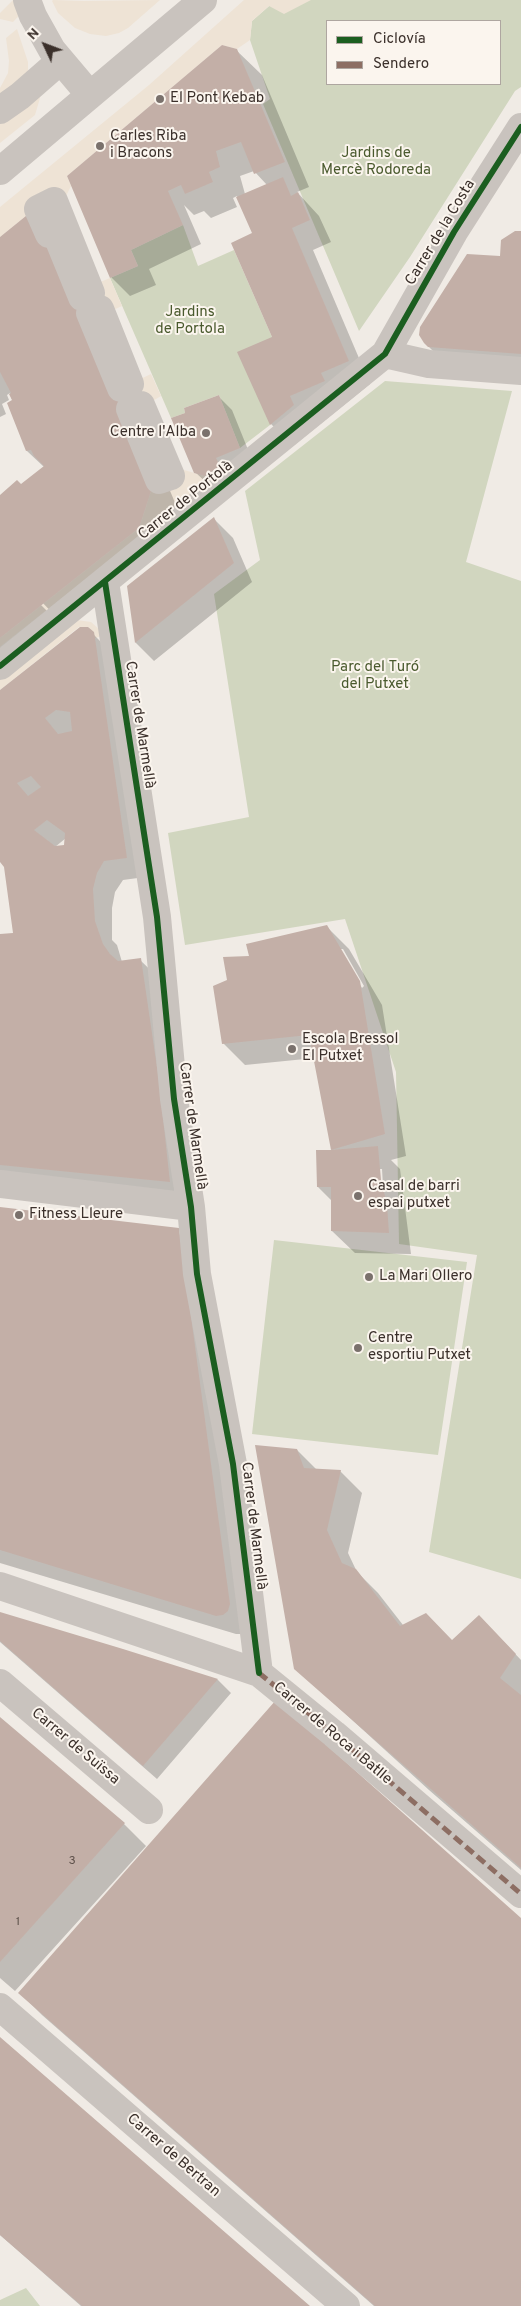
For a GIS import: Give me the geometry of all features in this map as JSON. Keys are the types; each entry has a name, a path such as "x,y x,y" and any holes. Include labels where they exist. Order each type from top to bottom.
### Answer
{"street":[{"path":"0,171 203,0"},
{"path":"30,8 60,61 90,95"},
{"path":"0,110 20,96 60,61"},
{"name":"Carrer de la Costa","path":"385,354 454,232 521,127"},
{"path":"385,354 429,364 521,371"},
{"name":"Carrer de Portolà","path":"0,666 385,354"},
{"name":"Carrer de Marmellà","path":"104,582 157,917 174,1099 191,1207 197,1274 233,1464 258,1673"},
{"path":"0,1184 191,1207"},
{"name":"Carrer de Roca i Batlle","path":"0,1586 258,1673 334,1734 521,1894"},
{"name":"Carrer de Suïssa","path":"0,1683 149,1810"},
{"name":"Carrer de Bertran","path":"0,2007 346,2306"}],"green space":[{"name":"Jardins de Mercè Rodoreda","path":"276,0 521,0 521,87 515,91 410,257 359,331 263,104 270,99 250,40 252,21"},
{"name":"Jardins de Portola","path":"183,225 198,266 234,250 272,337 270,425 240,448 219,395 184,408 185,413 171,418 110,278 138,266 131,250"},
{"name":"Parc del Turó del Putxet","path":"385,381 512,391 466,562 521,581 521,1579 429,1552 477,1255 399,1244 396,1072 345,919 185,945 168,833 249,817 214,594 260,560 245,491"},
{"name":"Centre esportiu Putxet","path":"274,1240 467,1262 438,1455 252,1434"},
{"path":"26,2288 40,2306 0,2306 0,2300"}],"shaded area":[{"path":"13,0 34,0 13,22 0,19 0,13"},
{"path":"53,0 160,0 128,28 119,33 106,36 90,34 75,28 58,13"},
{"path":"244,0 311,0 284,14 269,6 252,21 250,40 237,49 222,45 67,176 71,186 64,200 37,207 0,237 0,207 149,85"},
{"path":"17,29 28,62 28,74 0,102 0,88 8,73 9,61 6,38"},
{"path":"38,88 40,98 35,115 0,143 0,120"},
{"path":"110,278 122,306 111,311 82,297 98,283"},
{"path":"151,374 161,396 151,402 130,384"},
{"path":"177,468 205,476 209,482 0,647 0,638 139,528 154,482"},
{"path":"77,620 91,622 101,631 102,636 95,638 88,627 79,627 0,690 0,680"}],"building":[{"path":"222,45 237,49 285,162 254,174 241,142 216,151 220,167 209,172 213,182 185,194 181,185 168,191 183,225 131,250 138,266 110,278 67,176"},
{"path":"283,177 291,196 298,192 310,220 292,228 349,361 321,373 325,381 290,396 294,405 270,425 237,352 272,337 231,243 252,233 236,197"},
{"path":"37,207 154,482 139,528 0,638 0,495 17,480 21,484 44,466 31,450 26,451 7,403 12,400 9,394 11,393 0,372 0,237"},
{"path":"515,231 521,231 521,354 428,347 419,335 420,327 467,254 500,256 501,240"},
{"name":"Centre l'Alba","path":"219,395 240,448 216,458 220,466 205,476 194,473 171,418 185,413 184,408"},
{"path":"214,517 234,563 135,643 127,586"},
{"path":"80,627 88,627 94,632 127,858 104,861 97,873 93,889 95,921 103,944 118,961 141,958 159,1081 170,1182 0,1165 0,934 13,933 4,867 0,862 0,690","holes":["56,710 70,712 72,731 58,734 45,718","31,776 41,787 28,796 17,783","47,820 65,833 64,845 55,846 34,830"]},
{"name":"Escola Bressol El Putxet","path":"327,925 360,981 385,1134 331,1150 309,1035 222,1044 213,986 227,980 223,957 249,956 246,944"},
{"name":"Casal de barri espai putxet","path":"378,1146 381,1180 387,1204 389,1233 331,1231 331,1187 317,1187 316,1150"},
{"path":"0,1207 179,1228 230,1604 228,1611 223,1615 216,1616 0,1550"},
{"path":"255,1445 297,1449 304,1468 341,1470 327,1530 342,1563 356,1569 400,1626 426,1613 452,1640 479,1615 516,1654 500,1678 521,1695 521,1868 294,1669"},
{"path":"0,1612 218,1679 143,1766 0,1641"},
{"path":"276,1700 521,1918 521,2306 375,2306 18,1993"},
{"path":"0,1717 125,1823 0,1962"},
{"path":"0,2037 310,2306 82,2306 0,2235"}],"marked path":[{"path":"259,1673 334,1734 521,1894"}],"cycle path":[{"path":"0,666 385,354 454,232 521,127"},
{"path":"105,582 157,917 174,1099 191,1207 197,1274 233,1464 259,1673"}],"place":[{"name":"El Pont Kebab","path":"160,99"},
{"name":"Carles Riba i Bracons","path":"100,146"},
{"name":"Centre l'Alba","path":"206,433"},
{"name":"Escola Bressol El Putxet","path":"292,1049"},
{"name":"Casal de barri espai putxet","path":"358,1196"},
{"name":"Fitness Lleure","path":"19,1215"},
{"name":"La Mari Ollero","path":"369,1277"},
{"name":"Centre esportiu Putxet","path":"358,1348"}]}
